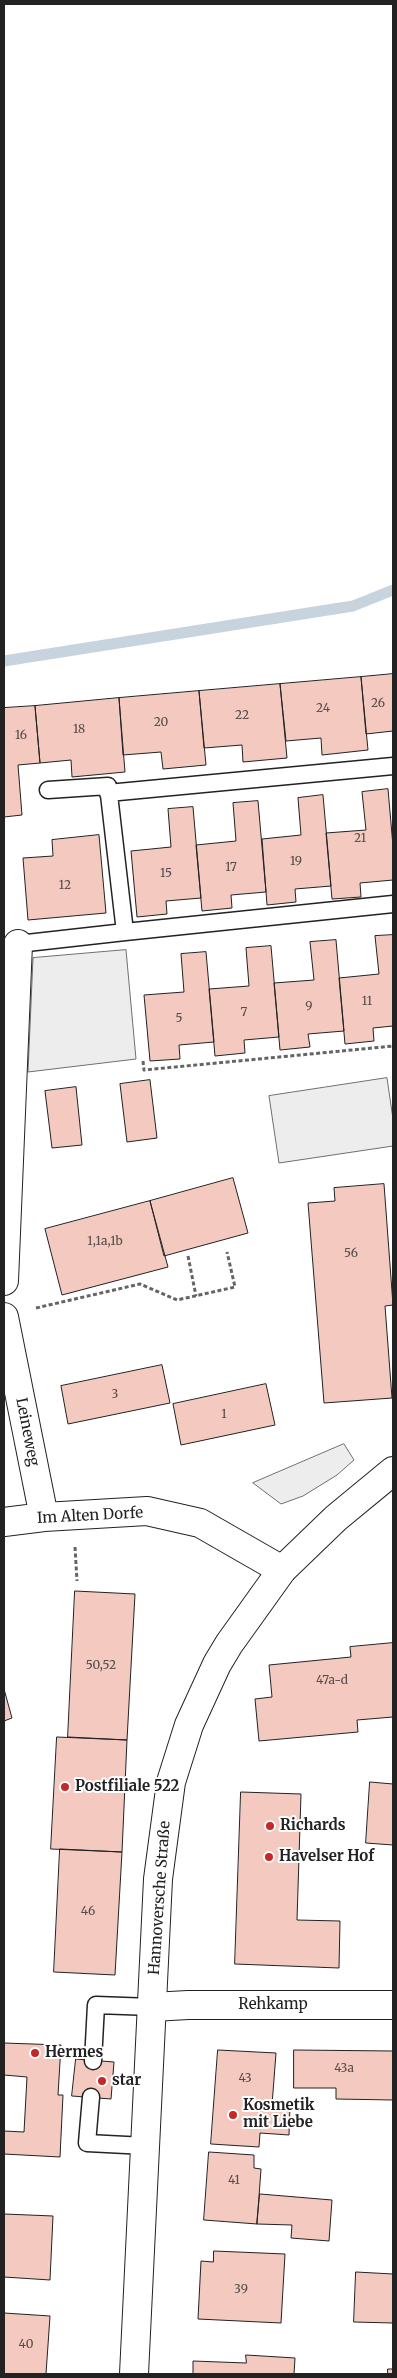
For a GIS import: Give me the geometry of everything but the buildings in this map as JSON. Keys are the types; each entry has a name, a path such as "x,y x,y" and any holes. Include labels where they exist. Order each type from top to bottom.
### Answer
{"street":[{"path":"4,1281 18,944"},
{"name":"Leineweg","path":"4,1317 44,1517"},
{"name":"Hannoversche Straße","path":"134,2374 158,1879 171,1782 189,1725 217,1664 282,1570 336,1518 393,1471"},
{"name":"Im Alten Dorfe","path":"4,1522 44,1517 147,1511 200,1523 282,1570"},
{"name":"Rehkamp","path":"152,2007 188,2005 393,2005"}],"lane":[{"path":"108,793 393,766"},
{"path":"48,790 108,786 125,932"},
{"path":"18,944 393,904"},
{"path":"93,2061 96,2005 152,2007"},
{"path":"91,2097 87,2143 146,2146"}],"path":[{"path":"143,1061 144,1070 393,1046"},
{"path":"31,1309 140,1284 177,1300 235,1286 227,1252"},
{"path":"188,1256 196,1296"}],"shaded area":[{"path":"126,950 136,1059 28,1072 33,958"},
{"path":"387,1078 393,1119 393,1146 279,1163 269,1096"},
{"path":"344,1444 354,1460 337,1475 303,1496 281,1504 253,1483"}],"waterway":[{"path":"4,661 353,606 393,590"}],"place":[{"name":"Postfiliale 522","path":"65,1787"},
{"name":"Richards","path":"270,1826"},
{"name":"Havelser Hof","path":"269,1857"},
{"name":"Hermes","path":"35,2053"},
{"name":"star","path":"102,2081"},
{"name":"Kosmetik mit Liebe","path":"233,2115"}]}
